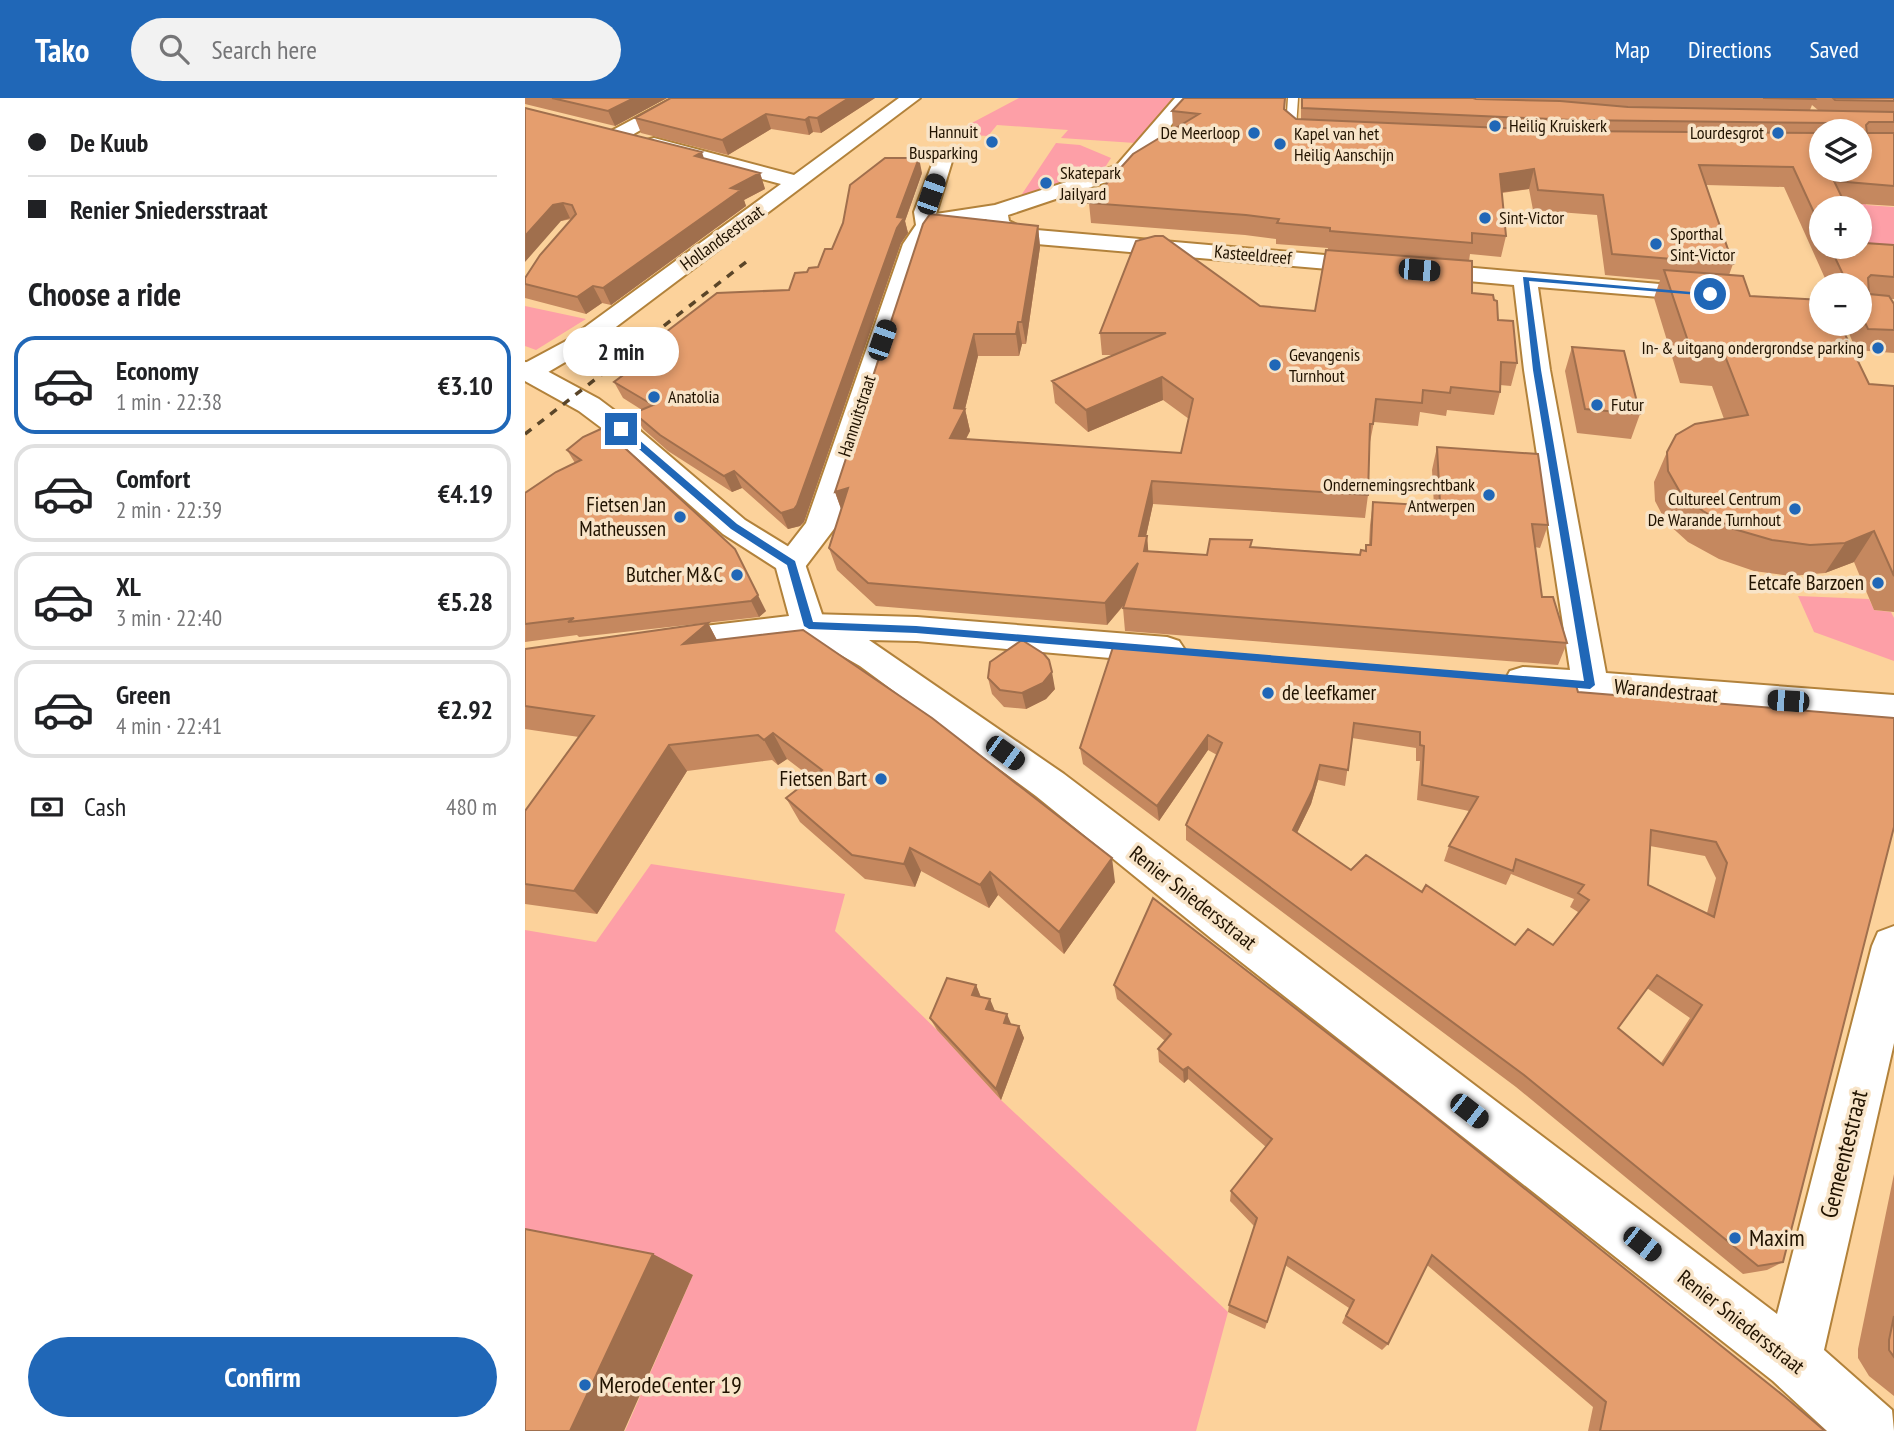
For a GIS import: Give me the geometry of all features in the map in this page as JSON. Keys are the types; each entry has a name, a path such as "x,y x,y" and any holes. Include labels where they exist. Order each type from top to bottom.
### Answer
{"street":[{"path":"687,98 612,133 798,182"},
{"name":"Hollandsestraat","path":"527,371 575,346 911,98"},
{"path":"927,225 948,217 998,211 1123,170 1185,98"},
{"name":"Hannuitstraat","path":"791,563 821,525 914,244 927,225 925,212 943,158"},
{"name":"Kasteeldreef","path":"998,211 996,217 1002,228 1025,236 1525,279"},
{"path":"1590,685 1539,383 1525,279 1737,296"},
{"path":"527,371 589,405 621,429 734,527 791,563 809,626"},
{"path":"637,646 809,626 916,629 1205,653"},
{"name":"Renier Sniedersstraat","path":"809,626 832,634 872,657 1050,785 1238,934 1793,1361 1871,1431"},
{"name":"Warandestraat","path":"1494,677 1894,709"},
{"name":"Gemeentestraat","path":"1793,1361 1894,946"}],"lane":[{"path":"1293,98 1291,128 1296,132 1321,133"}],"shaded area":[{"path":"1019,98 1174,98 1135,143 1061,138 1068,130 997,125 988,136 951,134"},
{"name":"Skatepark Jailyard","path":"1056,143 1080,145 1111,158 1104,169 1020,197"},
{"path":"1872,205 1894,207 1894,267 1872,254"},
{"path":"525,306 586,319 536,350 525,346"},
{"path":"1798,596 1869,599 1874,610 1891,612 1894,618 1894,661 1814,632"},
{"path":"651,864 845,894 835,931 937,1030 1001,1100 1228,1312 1196,1431 625,1431 693,1275 525,1237 525,930 596,942"}],"building":[{"path":"552,98 634,98 608,111"},
{"path":"671,98 849,98 817,118 809,117 805,120 766,114 722,140 635,118"},
{"path":"1184,98 1285,98 1284,109 1296,119 1572,131 1809,133 1809,182 1834,182 1841,196 1809,196 1809,202 1793,167 1699,165 1733,264 1612,254 1603,195 1538,190 1534,169 1500,174 1506,236 1472,233 1472,243 1330,231 1330,228 1277,223 1279,219 1246,215 1089,203 1133,154 1199,114 1172,111"},
{"path":"1302,98 1473,98 1628,107 1894,112 1894,122 1872,122 1872,119 1809,119 1809,123 1572,120 1302,108"},
{"path":"1833,98 1894,98 1894,101 1835,100"},
{"path":"525,108 702,152 695,156 760,173 731,188 741,190 603,288 593,286 577,297 525,284 525,278 540,255 576,214 572,205 553,205 525,236"},
{"path":"1872,133 1894,133 1894,186 1846,182 1872,182"},
{"path":"885,158 919,158 897,217 904,218 897,228 797,505 794,509 781,513 734,471 724,476 660,435 634,413 653,405 614,382 630,370 623,365 717,293 789,290 795,273 818,267 825,249 832,249 843,223 850,185"},
{"path":"930,214 1038,226 1022,322 1018,322 1016,334 974,334 954,408 965,409 950,438 1181,453 1193,399 1162,377 1086,410 1052,381 1166,333 1100,333 1136,241 1163,236 1260,306 1315,311 1326,250 1472,261 1472,293 1493,295 1497,301 1498,320 1513,321 1517,363 1501,362 1500,392 1451,387 1450,393 1423,390 1422,403 1376,399 1373,424 1370,424 1368,495 1152,481 1139,536 1147,536 1144,551 1207,555 1210,539 1252,540 1250,547 1360,555 1361,550 1366,551 1366,545 1371,545 1373,502 1436,506 1436,502 1440,503 1437,447 1538,454 1548,525 1532,524 1542,597 1553,597 1567,643 1123,608 1138,563 1105,603 868,583 829,548 848,488 835,492 923,224"},
{"path":"1872,243 1894,245 1894,277 1872,273 1842,273 1836,259 1872,259"},
{"path":"1664,270 1743,276 1750,296 1809,299 1809,336 1846,336 1869,384 1894,386 1894,576 1874,531 1845,543 1810,545 1772,540 1734,529 1703,511 1680,492 1668,471 1667,452 1676,435 1695,424 1748,415 1725,356 1692,353"},
{"path":"1872,294 1889,296 1894,304 1894,330 1872,329"},
{"path":"1572,347 1624,351 1640,414 1585,409"},
{"path":"603,428 735,549 758,595 751,601 568,622 574,618 525,624 525,493 556,472 581,460 567,450 583,437"},
{"path":"708,623 683,644 803,630 932,718 1112,858 1059,932 990,872 980,885 910,848 904,864 852,855 786,798 822,770 773,733 764,740 758,735 669,745 574,891 525,884 525,811 594,716 525,706 525,649"},
{"path":"1022,640 1044,654 1049,660 1052,672 1043,683 1022,693 1000,690 988,678 990,662"},
{"path":"1114,644 1575,682 1578,692 1894,718 1894,827 1783,1262 1758,1266 1524,1075 1186,825 1222,743 1208,735 1157,806 1080,748","holes":["1354,723 1420,732 1420,745 1424,746 1422,785 1478,797 1449,846 1513,871 1516,859 1584,885 1578,893 1589,900 1553,945 1528,929 1515,945 1426,885 1422,892 1366,855 1351,870 1293,830 1313,789 1320,765 1348,770","1651,830 1716,842 1727,863 1714,917 1648,885","1657,975 1702,1005 1663,1065 1618,1028"]},
{"path":"1153,898 1419,1104 1825,1431 1600,1431 1606,1402 1432,1255 1388,1344 1346,1316 1354,1300 1288,1257 1267,1322 1229,1305 1257,1218 1231,1191 1272,1139 1188,1067 1183,1070 1158,1049 1171,1034 1114,985"},
{"path":"947,978 976,985 972,995 990,999 986,1009 1007,1014 1004,1023 1019,1026 996,1089 930,1018"},
{"name":"MerodeCenter 19","path":"525,1229 653,1254 570,1431 525,1431"},
{"path":"1894,1316 1894,1357 1889,1350 1889,1340"}],"railway":[{"path":"525,434 746,262"}],"place":[{"name":"Heilig Kruiskerk","path":"1495,126"},
{"name":"De Meerloop","path":"1254,133"},
{"name":"Lourdesgrot","path":"1778,133"},
{"name":"Hannuit Busparking","path":"992,142"},
{"name":"Kapel van het Heilig Aanschijn","path":"1280,144"},
{"name":"Skatepark Jailyard","path":"1046,183"},
{"name":"Sint-Victor","path":"1485,218"},
{"name":"Sporthal Sint-Victor","path":"1656,244"},
{"name":"In- & uitgang ondergrondse parking","path":"1878,348"},
{"name":"Gevangenis Turnhout","path":"1275,365"},
{"name":"Anatolia","path":"654,397"},
{"name":"Futur","path":"1597,405"},
{"name":"Ondernemingsrechtbank Antwerpen","path":"1489,495"},
{"name":"Cultureel Centrum De Warande Turnhout","path":"1795,509"},
{"name":"Fietsen Jan Matheussen","path":"680,517"},
{"name":"Butcher M&C","path":"737,575"},
{"name":"Eetcafe Barzoen","path":"1878,583"},
{"name":"de leefkamer","path":"1268,693"},
{"name":"Fietsen Bart","path":"881,779"},
{"name":"Maxim","path":"1735,1238"},
{"name":"MerodeCenter 19","path":"585,1385"}],"route":[{"path":"621,429 734,527 791,563 809,626 916,629 1590,685 1565,545 1525,279 1710,294"}]}
